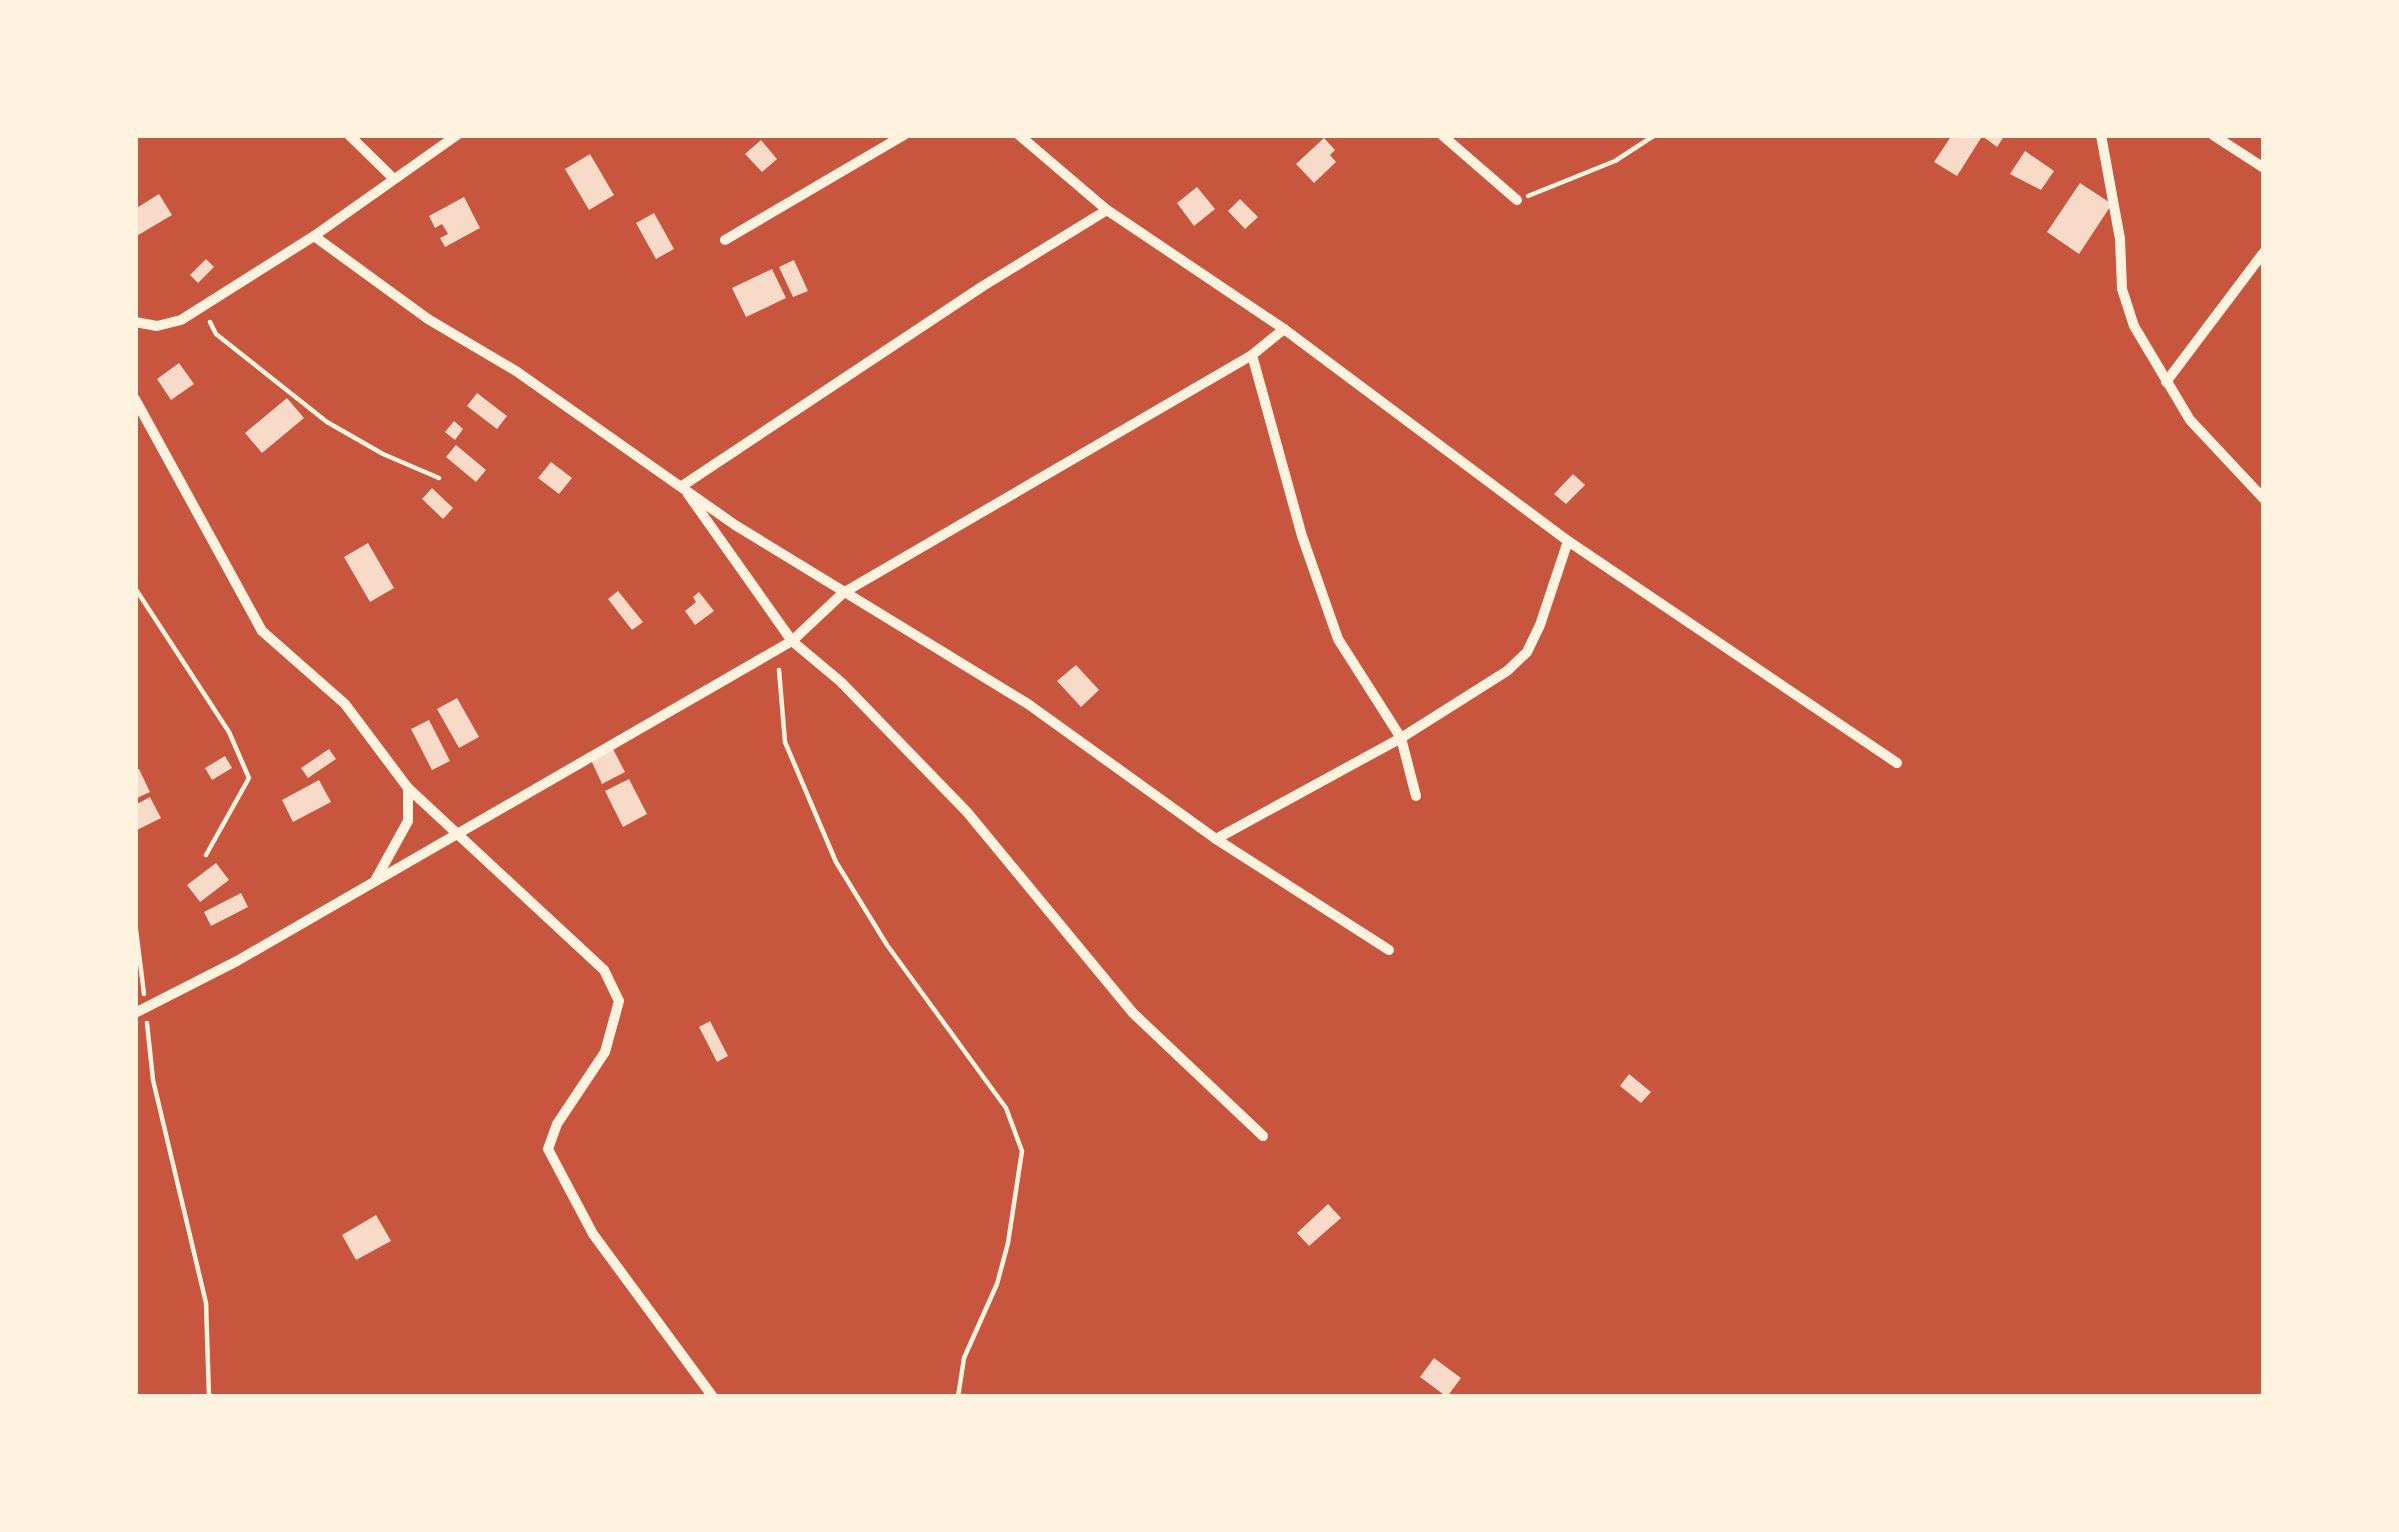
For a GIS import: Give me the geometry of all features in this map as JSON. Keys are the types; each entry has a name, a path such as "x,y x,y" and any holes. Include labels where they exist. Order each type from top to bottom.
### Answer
{"street":[{"path":"350,135 394,179"},
{"path":"135,322 158,326 181,320 314,236 457,135"},
{"path":"725,240 904,135"},
{"path":"1019,135 1107,210 1284,329 1568,541 1897,763"},
{"path":"1442,135 1517,200"},
{"path":"2101,135 2120,238 2122,289 2134,326 2190,420 2264,499"},
{"path":"2213,135 2264,168"},
{"path":"682,486 983,286 1107,210"},
{"path":"314,236 428,319 516,371 735,525 1028,704 1216,839 1389,950"},
{"path":"2167,382 2264,252"},
{"path":"140,1009 237,962 777,650 842,593 1252,355 1284,329"},
{"path":"1252,355 1302,536 1338,639 1401,738 1416,796"},
{"path":"135,398 262,632 345,704 408,788 604,970 619,1001 605,1052 557,1124 548,1150 593,1234 712,1397"},
{"path":"682,486 792,641 841,682 968,812 1133,1013 1263,1136"},
{"path":"1216,839 1401,738 1507,670 1527,652 1540,626 1568,541"},
{"path":"374,883 408,821 408,788"}],"path":[{"path":"1517,200 1615,161 1655,135"},
{"path":"201,306 216,334 328,422 383,454 439,478"},
{"path":"135,589 229,732 249,778 206,855"},
{"path":"777,650 785,742 836,862 887,945 1006,1108 1022,1151 1008,1243 997,1284 964,1358 958,1397"},
{"path":"135,922 140,1009 153,1081 206,1303 209,1397"}],"building":[{"path":"1952,135 1981,138 1957,176 1934,162"},
{"path":"1981,135 2005,135 1997,147"},
{"path":"1324,138 1335,150 1330,155 1336,162 1314,183 1296,164"},
{"path":"761,140 777,159 762,172 745,154"},
{"path":"2025,151 2054,171 2041,190 2010,174"},
{"path":"590,154 614,195 589,210 565,169"},
{"path":"2080,183 2112,204 2079,254 2047,232"},
{"path":"1197,187 1215,209 1194,226 1177,203"},
{"path":"159,194 172,215 135,237 135,209"},
{"path":"464,197 480,228 445,247 440,238 448,234 442,224 435,228 429,216"},
{"path":"1240,199 1258,217 1245,229 1228,211"},
{"path":"654,213 674,249 656,259 636,223"},
{"path":"206,259 214,267 198,283 190,275"},
{"path":"794,260 808,291 793,297 779,267"},
{"path":"772,269 786,298 746,317 732,288"},
{"path":"179,363 194,384 171,400 157,379"},
{"path":"477,393 507,416 497,429 467,406"},
{"path":"287,398 304,418 262,453 245,433"},
{"path":"454,421 463,429 455,440 445,432"},
{"path":"456,445 486,470 476,482 446,457"},
{"path":"551,462 572,478 559,494 538,478"},
{"path":"1573,474 1585,485 1566,504 1554,494"},
{"path":"432,488 453,508 443,519 422,499"},
{"path":"368,543 394,588 370,602 344,557"},
{"path":"618,591 643,622 632,630 608,599"},
{"path":"699,592 714,611 695,625 685,611"},
{"path":"1076,665 1099,690 1081,707 1057,681"},
{"path":"457,698 479,737 459,748 437,709"},
{"path":"429,720 450,761 432,770 411,729"},
{"path":"329,749 336,759 308,778 301,768"},
{"path":"613,749 625,772 602,784 591,760"},
{"path":"225,756 232,768 212,780 205,768"},
{"path":"139,769 150,792 135,799 135,771"},
{"path":"629,779 647,814 623,827 605,791"},
{"path":"319,780 331,802 293,822 282,800"},
{"path":"150,797 161,818 135,831 135,805"},
{"path":"216,863 229,880 200,902 187,885"},
{"path":"241,893 248,907 211,926 204,912"},
{"path":"710,1021 728,1056 717,1062 699,1027"},
{"path":"1629,1074 1651,1092 1641,1103 1620,1086"},
{"path":"1328,1204 1341,1218 1309,1246 1297,1233"},
{"path":"376,1215 391,1241 356,1260 342,1235"},
{"path":"1434,1358 1461,1378 1447,1397 1420,1377"}]}
